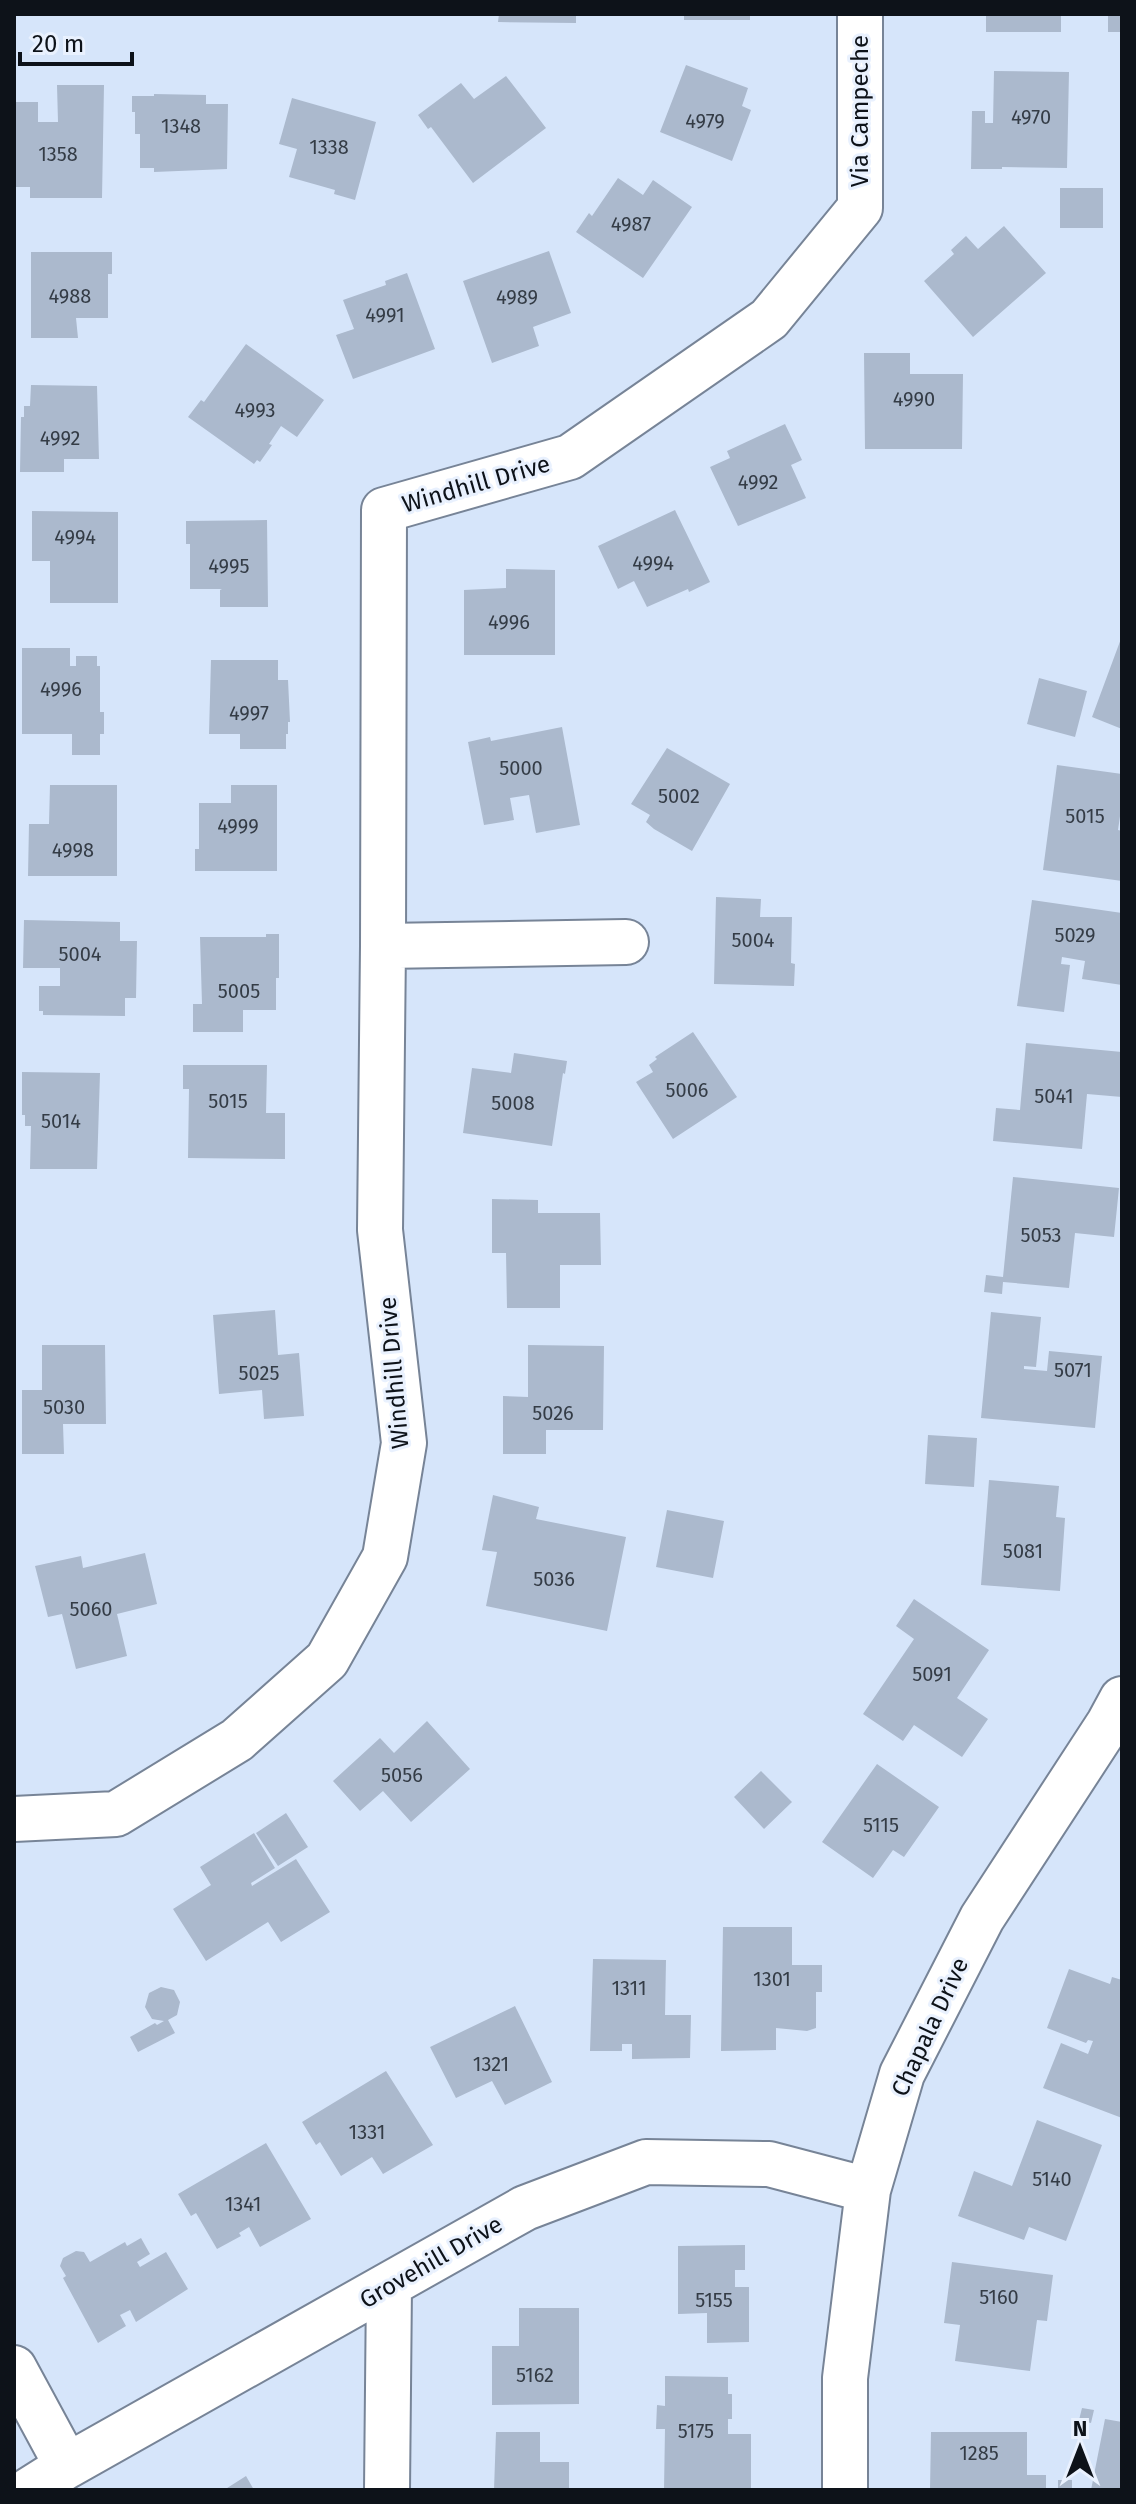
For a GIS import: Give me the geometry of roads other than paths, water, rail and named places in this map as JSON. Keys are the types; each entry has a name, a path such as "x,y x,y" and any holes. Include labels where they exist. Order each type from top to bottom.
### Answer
{"street":[{"name":"Via Campeche","path":"860,14 860,208"},
{"name":"Windhill Drive","path":"14,1819 116,1814 237,1740 327,1660 385,1557 404,1443 380,1230 384,510 570,457 769,319 860,208"},
{"path":"383,946 626,942"},
{"name":"Chapala Drive","path":"845,2490 845,2378 868,2190 902,2074 982,1918 1122,1699"},
{"name":"Grovehill Drive","path":"29,2490 525,2208 646,2162 769,2164 868,2190"},
{"path":"387,2490 389,2286"},
{"path":"14,2368 67,2466"}]}
